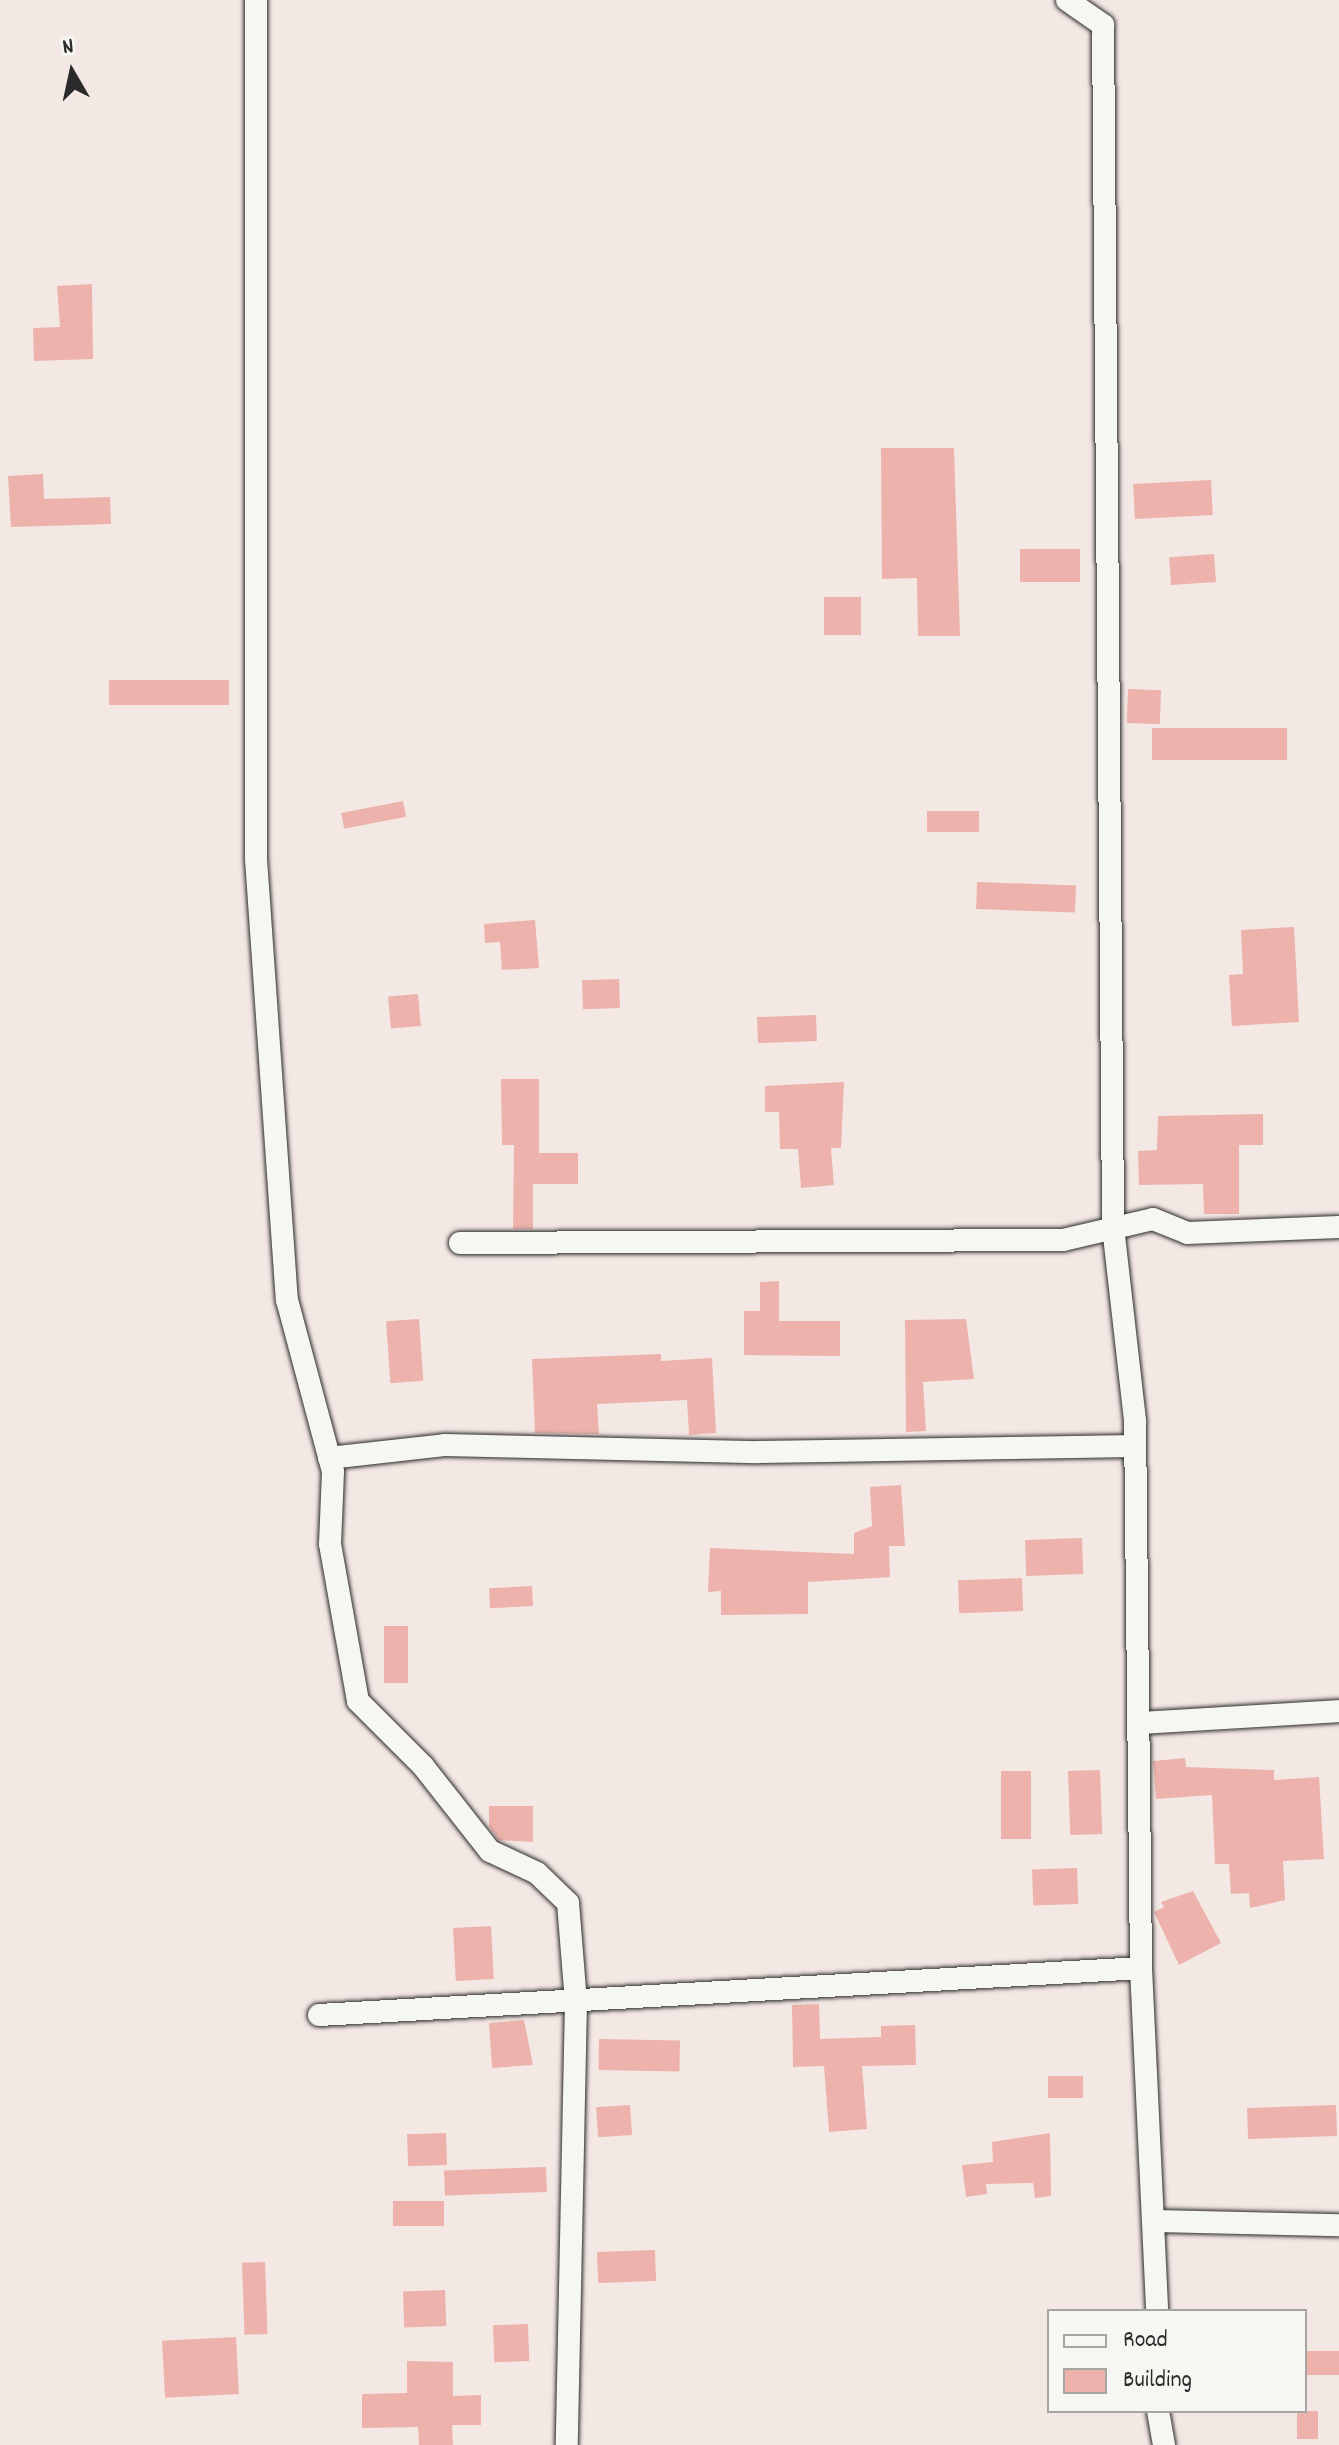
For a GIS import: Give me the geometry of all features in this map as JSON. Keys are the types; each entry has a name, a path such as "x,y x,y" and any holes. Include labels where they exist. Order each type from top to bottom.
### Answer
{"street":[{"path":"256,0 256,859 287,1300 329,1458 330,1544 358,1701 423,1766 490,1851 537,1873 568,1903 576,2002 567,2445"},
{"path":"1067,0 1103,25 1104,721 1113,1227 1135,1446 1141,1968 1156,2221 1157,2309"},
{"path":"460,1243 1063,1240 1153,1219 1187,1233 1339,1227"},
{"path":"329,1458 444,1445 759,1452 1135,1446"},
{"path":"1139,1723 1339,1711"},
{"path":"319,2015 1141,1968"},
{"path":"1156,2221 1339,2225"},
{"path":"1158,2413 1164,2445"}],"building":[{"path":"92,284 93,359 34,361 33,328 60,327 57,286"},
{"path":"881,448 954,448 960,636 918,636 917,578 882,579"},
{"path":"43,474 44,499 110,497 111,524 11,527 8,476"},
{"path":"1211,480 1213,515 1135,519 1133,484"},
{"path":"1020,549 1080,549 1080,582 1020,582"},
{"path":"1214,554 1216,582 1171,585 1169,557"},
{"path":"824,597 861,597 861,635 824,635"},
{"path":"109,680 229,680 229,705 109,705"},
{"path":"1128,689 1161,690 1160,724 1127,723"},
{"path":"1152,728 1287,728 1287,760 1152,760"},
{"path":"403,801 406,817 344,829 341,813"},
{"path":"927,811 979,811 979,832 927,832"},
{"path":"977,882 1076,885 1075,912 976,909"},
{"path":"535,920 539,968 502,970 500,942 485,943 484,924"},
{"path":"1294,927 1299,1022 1232,1026 1229,975 1243,974 1241,930"},
{"path":"619,979 620,1008 583,1009 582,980"},
{"path":"418,994 421,1026 391,1028 388,997"},
{"path":"816,1015 817,1041 758,1043 757,1017"},
{"path":"501,1079 539,1079 539,1153 578,1153 578,1184 533,1184 533,1229 513,1229 514,1145 502,1145"},
{"path":"844,1082 841,1148 831,1148 834,1185 801,1188 798,1149 780,1149 779,1112 765,1112 765,1086"},
{"path":"1263,1114 1263,1145 1239,1145 1239,1214 1204,1214 1203,1184 1139,1185 1138,1151 1157,1150 1158,1116"},
{"path":"779,1281 779,1321 840,1321 840,1356 744,1355 744,1311 760,1311 760,1282"},
{"path":"419,1319 423,1381 390,1383 386,1321"},
{"path":"966,1319 974,1379 923,1382 926,1431 906,1432 905,1320"},
{"path":"661,1354 661,1361 712,1358 716,1433 689,1435 687,1400 597,1404 599,1434 535,1433 532,1359"},
{"path":"901,1485 905,1546 889,1546 890,1577 808,1582 808,1614 721,1615 721,1591 708,1592 710,1548 854,1554 854,1533 872,1526 870,1487"},
{"path":"1082,1538 1083,1574 1026,1576 1025,1540"},
{"path":"1022,1578 1023,1611 959,1613 958,1580"},
{"path":"532,1586 533,1606 490,1608 489,1588"},
{"path":"384,1626 408,1626 408,1683 384,1683"},
{"path":"1185,1758 1186,1767 1274,1770 1274,1780 1319,1777 1324,1859 1283,1861 1285,1900 1250,1908 1249,1893 1231,1894 1229,1864 1215,1864 1212,1795 1156,1799 1153,1761"},
{"path":"1100,1770 1102,1834 1070,1835 1068,1771"},
{"path":"1001,1771 1031,1771 1031,1839 1001,1839"},
{"path":"489,1806 533,1806 533,1842 499,1840 489,1827"},
{"path":"1077,1868 1078,1904 1033,1906 1032,1870"},
{"path":"1193,1891 1221,1943 1179,1965 1154,1912 1164,1907 1161,1902"},
{"path":"491,1926 494,1979 456,1981 453,1928"},
{"path":"819,2004 820,2039 881,2037 881,2026 915,2025 916,2065 862,2066 867,2129 829,2132 824,2066 793,2067 792,2005"},
{"path":"524,2020 533,2065 492,2068 489,2023"},
{"path":"599,2039 680,2040 679,2071 598,2070"},
{"path":"1048,2076 1083,2076 1083,2098 1048,2098"},
{"path":"630,2105 632,2135 598,2137 596,2107"},
{"path":"1336,2105 1337,2136 1248,2139 1247,2108"},
{"path":"446,2133 447,2165 408,2166 407,2134"},
{"path":"1050,2133 1051,2196 1035,2198 1033,2183 986,2184 987,2194 966,2197 962,2165 993,2162 992,2142"},
{"path":"546,2167 547,2192 445,2196 444,2171"},
{"path":"393,2201 444,2201 444,2226 393,2226"},
{"path":"655,2250 656,2281 598,2283 597,2252"},
{"path":"265,2262 268,2334 245,2335 242,2263"},
{"path":"445,2290 446,2326 404,2327 403,2291"},
{"path":"528,2324 529,2361 494,2362 493,2325"},
{"path":"236,2337 239,2394 165,2398 162,2341"},
{"path":"1307,2351 1339,2351 1339,2375 1307,2375"},
{"path":"407,2361 453,2362 453,2396 481,2395 481,2425 452,2425 453,2445 419,2445 418,2427 362,2428 362,2394 407,2393"},
{"path":"1318,2411 1318,2439 1297,2439 1297,2413"}]}
